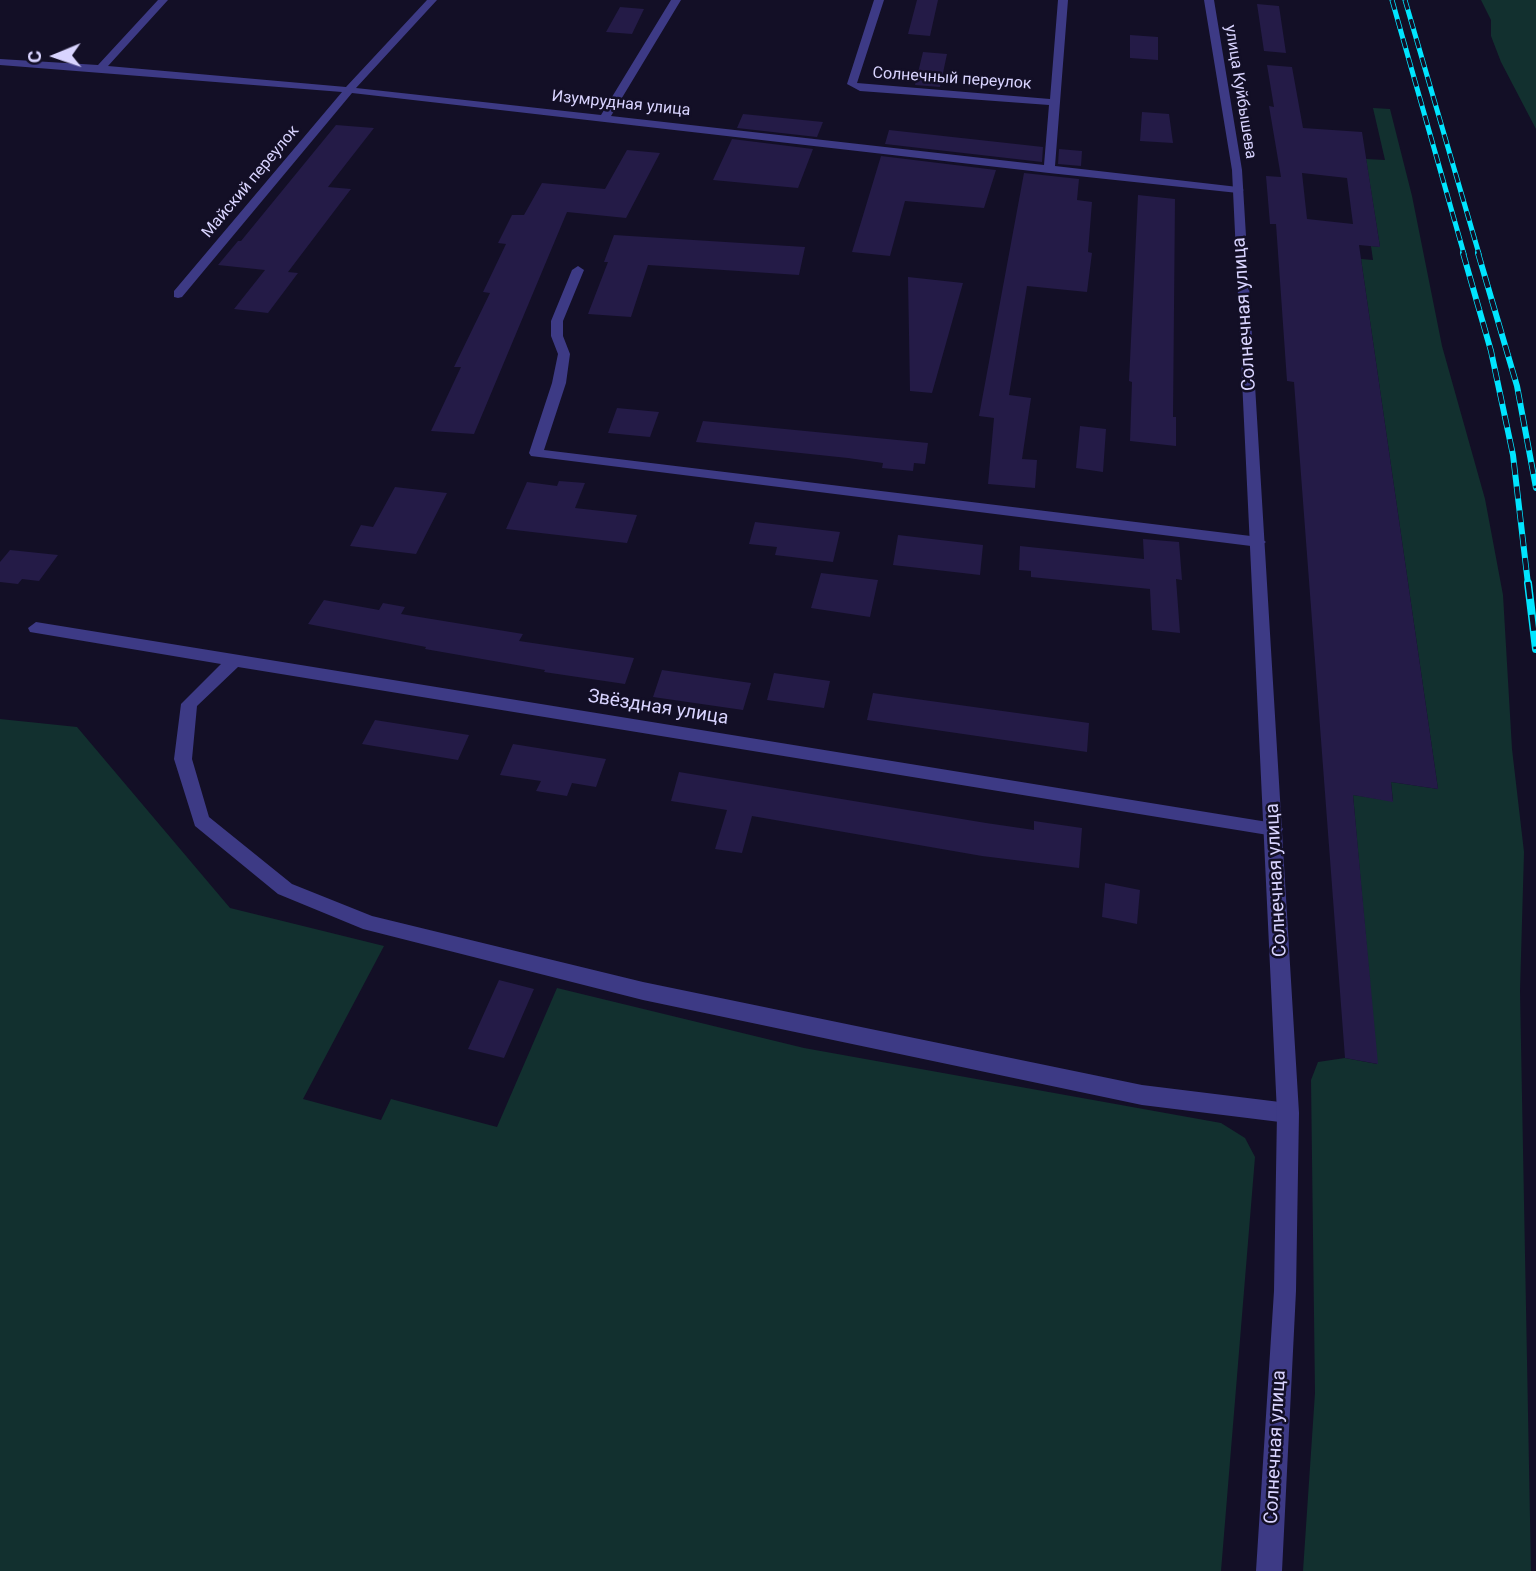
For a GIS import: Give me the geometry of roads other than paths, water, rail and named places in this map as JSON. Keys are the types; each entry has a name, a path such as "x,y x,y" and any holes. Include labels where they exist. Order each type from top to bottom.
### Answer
{"street":[{"path":"101,68 163,0"},
{"name":"Майский переулок","path":"178,294 349,90 432,0"},
{"path":"605,117 677,0"},
{"name":"Солнечный переулок","path":"879,0 852,84 860,88 1055,102"},
{"path":"1049,170 1063,0"},
{"name":"улица Куйбышева","path":"1209,0 1238,190"},
{"name":"Изумрудная улица","path":"0,62 349,90 1238,190"},
{"name":"Солнечная улица","path":"1238,190 1288,1113 1285,1291 1269,1571"},
{"path":"578,270 557,321 557,336 564,354 559,383 536,453 1259,542"},
{"name":"Звёздная улица","path":"36,628 1274,829"},
{"path":"234,661 189,704 183,759 201,821 285,889 370,923 643,991 1142,1095 1288,1113"}],"railway":[{"path":"1392,0 1464,254"},
{"path":"1405,0 1479,254"},
{"path":"1463,253 1491,351 1513,455 1528,584"},
{"path":"1478,253 1517,386 1536,488"},
{"path":"1528,583 1536,649"}]}
